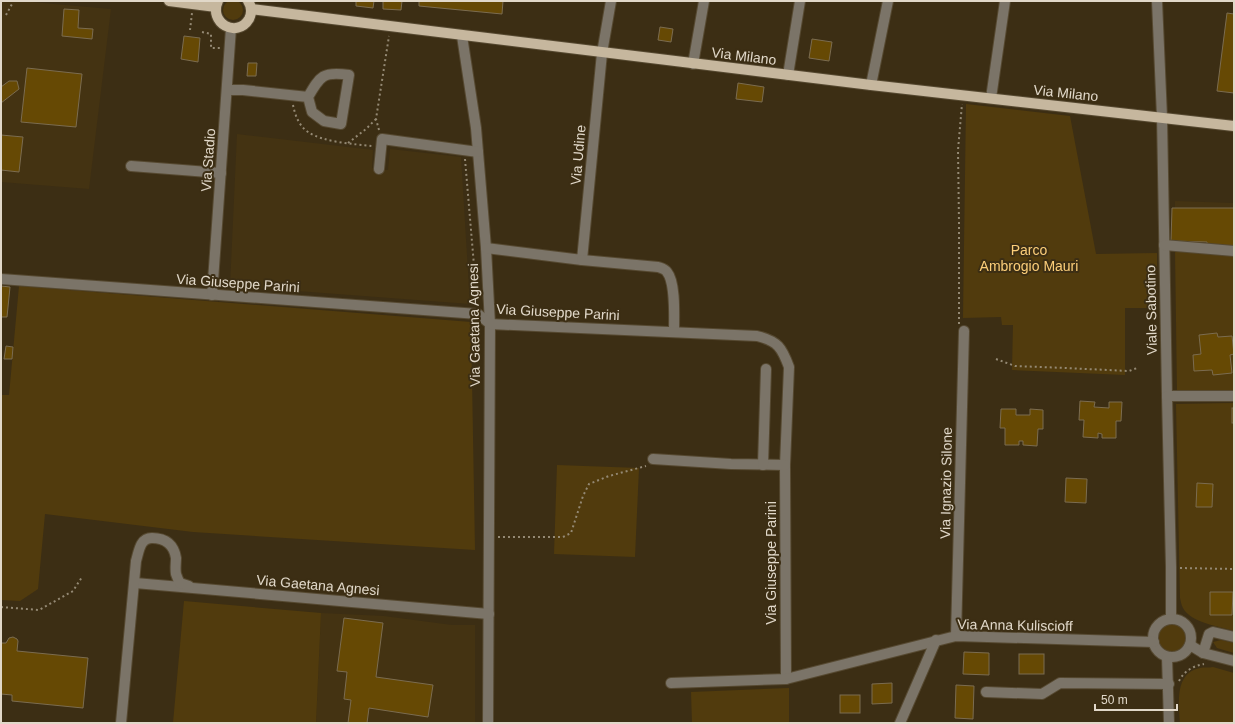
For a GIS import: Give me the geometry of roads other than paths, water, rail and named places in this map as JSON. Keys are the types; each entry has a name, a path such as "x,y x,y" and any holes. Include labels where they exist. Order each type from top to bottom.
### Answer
{"main road":[{"path":"174,1 193,4 217,4 216,13 221,23 231,28"},
{"name":"Via Milano","path":"231,28 237,28 248,21 250,16 250,5 390,27 462,36 871,85 1234,126"}],"street":[{"name":"Via Udine","path":"582,260 602,53 611,1"},
{"path":"693,64 704,1"},
{"path":"788,75 800,1"},
{"path":"871,85 888,1"},
{"path":"991,98 1005,1"},
{"name":"Viale Sabotino","path":"1157,1 1162,118 1171,619"},
{"name":"Via Stadio","path":"212,295 231,28"},
{"name":"Via Gaetana Agnesi","path":"462,36 474,109 486,248 490,324 488,723"},
{"path":"334,72 349,75 340,124 324,121 312,112 308,97 319,79 334,72"},
{"path":"227,90 243,90 308,97"},
{"path":"380,169 382,139 478,152"},
{"path":"131,166 221,172"},
{"path":"1164,245 1234,251"},
{"path":"486,248 582,260 658,267 666,270 670,278 675,305 674,332"},
{"name":"Via Giuseppe Parini","path":"1,279 478,314 490,324 757,336 768,339 779,346 789,367 785,465 786,679"},
{"name":"Via Ignazio Silone","path":"956,636 964,331"},
{"path":"763,465 766,369"},
{"path":"1167,396 1234,396"},
{"path":"653,458 785,465"},
{"path":"121,723 136,561 143,541 148,538 155,538 164,540 171,544 174,550 176,574 180,582 193,588"},
{"name":"Via Gaetana Agnesi","path":"134,583 489,614"},
{"path":"1171,619 1177,619 1188,626 1191,632 1191,638 1190,645 1181,655 1167,657 1156,649 1153,635 1159,624 1165,620 1171,619"},
{"path":"1203,653 1209,634 1213,632 1234,637"},
{"name":"Via Anna Kuliscioff","path":"671,683 786,679 956,636 1154,642"},
{"path":"900,723 936,640"},
{"path":"1190,645 1203,653 1234,661"},
{"path":"1167,657 1169,723"},
{"path":"986,692 1042,694 1060,683 1169,684"}],"park label":[{"name":"Parco Ambrogio Mauri","path":"1029,258"}]}
